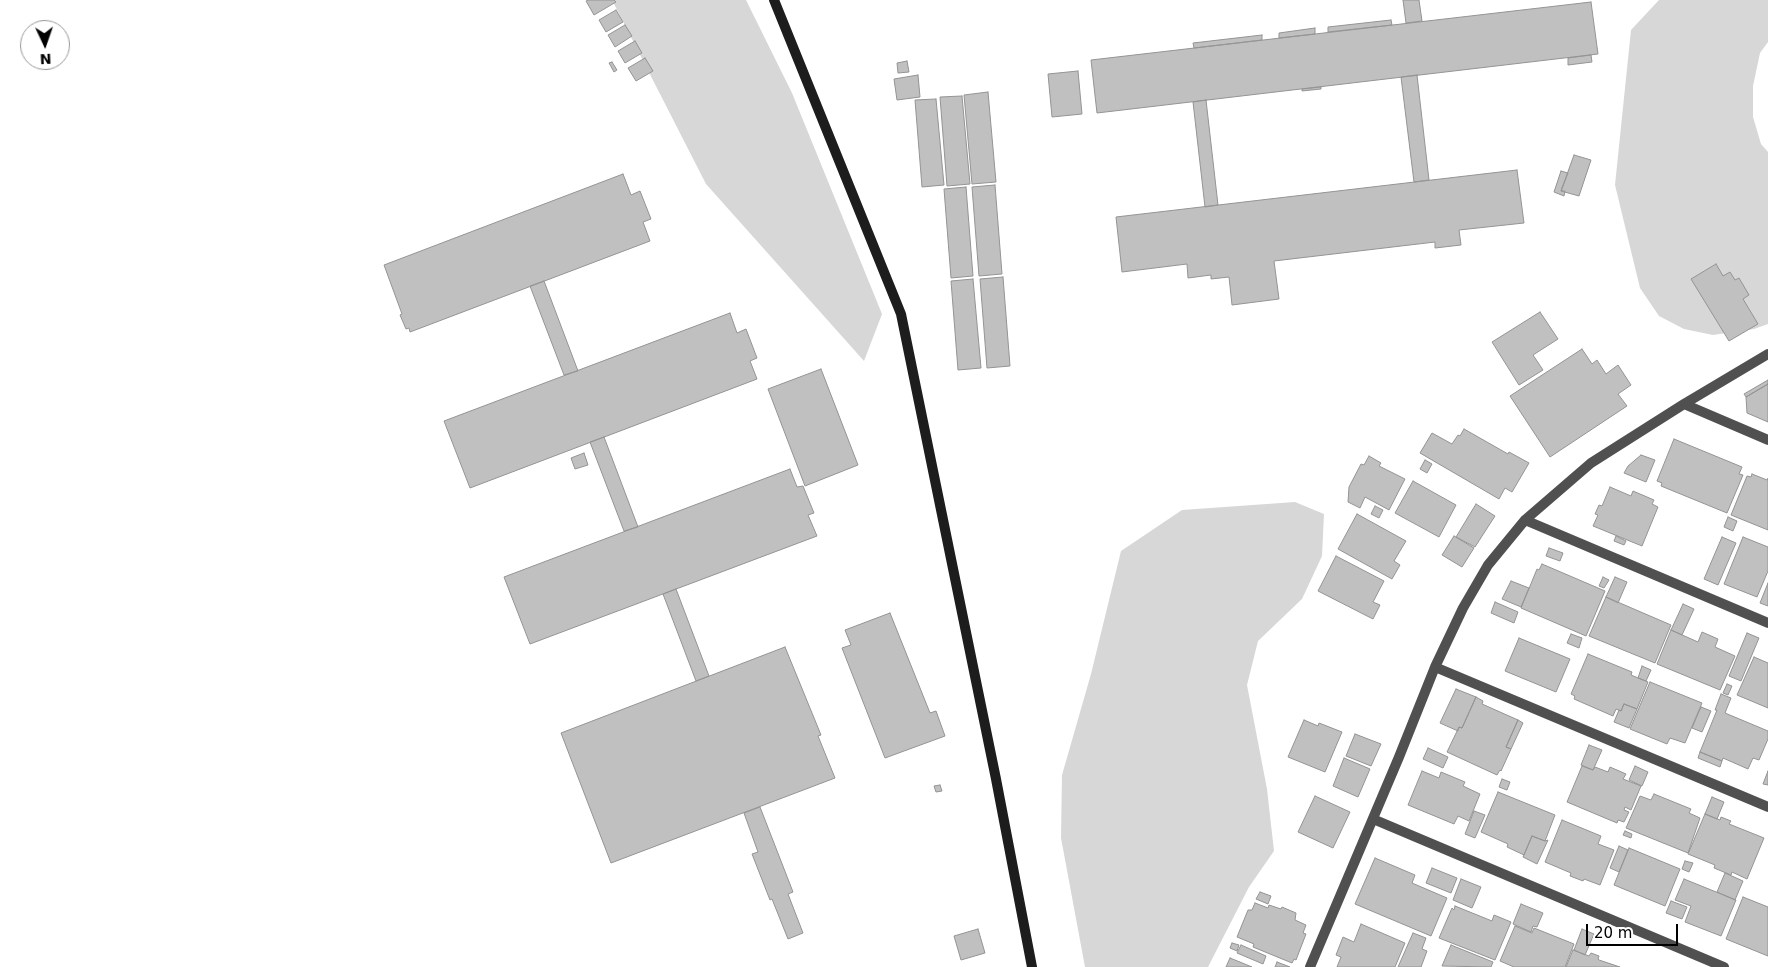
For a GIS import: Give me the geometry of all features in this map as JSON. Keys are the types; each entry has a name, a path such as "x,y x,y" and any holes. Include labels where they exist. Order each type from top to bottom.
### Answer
{"street":[{"path":"774,0 900,314 996,779 1032,967"},
{"path":"1310,967 1435,667 1463,608 1488,565 1525,520 1591,463 1768,354"},
{"path":"1684,404 1768,440"},
{"path":"1525,520 1768,623"},
{"path":"1435,667 1768,807"},
{"path":"1372,819 1724,967"}],"shaded area":[{"path":"612,0 746,0 792,93 882,314 864,361 706,184"},
{"path":"1659,0 1768,0 1768,42 1760,53 1753,86 1753,117 1761,144 1768,152 1768,324 1754,329 1713,335 1684,329 1659,316 1640,288 1615,185 1631,30"},
{"path":"1295,502 1324,514 1322,556 1302,599 1258,641 1247,685 1267,789 1274,851 1249,887 1208,967 1085,967 1061,838 1062,775 1091,674 1121,551 1182,510"}],"building":[{"path":"614,0 616,2 594,15 586,1"},
{"path":"1403,0 1419,0 1422,21 1406,23"},
{"path":"1591,2 1598,54 1097,113 1091,60"},
{"path":"616,10 623,22 606,32 599,20"},
{"path":"1391,20 1392,25 1328,32 1328,27"},
{"path":"625,25 632,36 615,47 608,35"},
{"path":"1315,28 1315,34 1279,38 1279,33"},
{"path":"1262,35 1262,40 1194,48 1193,43"},
{"path":"635,41 642,53 625,63 618,51"},
{"path":"1591,55 1592,62 1568,65 1568,58"},
{"path":"645,58 653,71 636,81 628,68"},
{"path":"907,61 909,72 898,73 897,63"},
{"path":"612,62 617,70 614,72 609,63"},
{"path":"1078,71 1082,114 1052,117 1048,74"},
{"path":"918,75 920,97 897,100 894,79"},
{"path":"1417,75 1429,180 1414,182 1401,77"},
{"path":"1321,87 1321,89 1302,91 1302,89"},
{"path":"988,92 996,182 972,184 964,95"},
{"path":"962,96 970,184 947,186 940,97"},
{"path":"936,99 944,185 922,187 915,100"},
{"path":"1206,100 1218,205 1205,207 1193,102"},
{"path":"1574,155 1591,160 1579,196 1561,191"},
{"path":"1517,170 1524,223 1459,230 1461,245 1435,248 1435,242 1274,261 1279,299 1232,305 1229,277 1211,279 1211,275 1188,278 1187,264 1122,272 1116,217"},
{"path":"1561,171 1568,173 1561,191 1565,191 1564,196 1554,192"},
{"path":"623,174 631,195 640,191 651,219 643,222 650,241 410,332 409,328 406,329 384,265"},
{"path":"995,185 1002,274 979,276 972,187"},
{"path":"966,187 973,276 951,278 944,189"},
{"path":"1716,264 1723,276 1730,272 1735,280 1739,278 1749,295 1743,299 1758,324 1729,341 1691,279"},
{"path":"1003,277 1010,366 987,368 980,279"},
{"path":"973,279 981,368 958,370 951,281"},
{"path":"544,281 578,371 564,375 530,286"},
{"path":"1540,312 1558,339 1533,355 1543,370 1519,385 1492,342"},
{"path":"730,313 737,333 746,329 757,358 750,361 757,379 470,488 444,421"},
{"path":"1582,349 1592,364 1597,360 1606,374 1618,365 1631,385 1618,394 1627,406 1550,457 1510,396"},
{"path":"821,369 858,465 805,486 768,389"},
{"path":"1768,380 1768,384 1746,397 1744,394"},
{"path":"1768,384 1768,422 1747,413 1746,397"},
{"path":"1464,429 1508,454 1509,452 1529,463 1512,492 1505,488 1499,499 1420,453 1432,433 1452,444"},
{"path":"604,437 638,527 624,531 590,442"},
{"path":"1674,439 1742,467 1739,474 1743,475 1727,513 1661,486 1662,483 1657,481"},
{"path":"584,453 588,465 575,469 571,458"},
{"path":"1641,455 1655,460 1646,482 1624,473 1628,466"},
{"path":"1369,456 1381,463 1379,466 1405,479 1389,510 1365,497 1360,508 1348,502 1349,487 1361,464 1364,465"},
{"path":"1425,460 1432,464 1427,473 1420,469"},
{"path":"790,469 797,487 803,486 814,513 808,515 817,536 530,644 504,577"},
{"path":"1752,474 1767,480 1768,478 1768,530 1731,515 1747,476 1751,477"},
{"path":"1413,481 1456,505 1439,537 1395,513"},
{"path":"1610,487 1631,496 1633,491 1654,500 1652,504 1658,507 1642,546 1593,526 1598,515 1595,514 1599,505 1602,506"},
{"path":"1476,504 1495,516 1475,547 1456,537"},
{"path":"1375,506 1383,510 1379,518 1371,514"},
{"path":"1357,514 1406,541 1394,561 1400,565 1392,579 1338,549"},
{"path":"1728,517 1737,521 1733,531 1724,527"},
{"path":"1454,536 1474,548 1462,567 1442,555"},
{"path":"1616,536 1626,541 1624,545 1614,541"},
{"path":"1722,537 1736,543 1718,585 1704,579"},
{"path":"1743,537 1768,547 1768,571 1757,597 1724,584"},
{"path":"1549,548 1563,553 1560,561 1546,556"},
{"path":"1336,556 1384,581 1373,602 1380,605 1373,619 1318,591"},
{"path":"1542,564 1605,591 1586,636 1521,608 1537,569 1539,570"},
{"path":"1603,577 1609,580 1604,588 1599,586"},
{"path":"1615,577 1627,582 1618,603 1606,597"},
{"path":"1511,581 1529,588 1521,607 1502,599"},
{"path":"1768,583 1768,606 1760,603"},
{"path":"676,589 709,676 696,681 663,594"},
{"path":"1606,597 1671,625 1655,663 1589,636"},
{"path":"1495,602 1518,612 1514,623 1491,613"},
{"path":"1683,604 1694,609 1682,635 1671,630"},
{"path":"890,613 930,713 936,711 945,736 885,758 842,648 851,645 845,630"},
{"path":"1671,630 1698,642 1702,632 1718,639 1715,647 1735,656 1720,690 1657,664"},
{"path":"1747,633 1759,638 1741,681 1729,676"},
{"path":"1571,634 1582,638 1579,648 1567,643"},
{"path":"1519,638 1570,659 1556,692 1505,671"},
{"path":"785,647 821,735 818,736 835,778 611,863 561,733"},
{"path":"1588,654 1632,672 1631,675 1648,682 1637,709 1624,704 1621,711 1616,709 1613,716 1574,699 1575,696 1571,694"},
{"path":"1754,657 1768,663 1768,708 1737,695"},
{"path":"1642,666 1651,670 1646,681 1638,678"},
{"path":"1650,682 1702,703 1685,743 1670,738 1667,744 1630,729"},
{"path":"1727,684 1732,686 1728,695 1723,693"},
{"path":"1456,689 1476,697 1462,728 1459,727 1458,731 1440,723"},
{"path":"1721,694 1731,698 1725,713 1768,731 1768,739 1759,760 1753,758 1748,769 1723,758 1722,761 1700,752 1717,710 1715,710"},
{"path":"1476,697 1483,701 1482,704 1518,720 1506,747 1511,749 1501,771 1497,775 1447,752 1459,727 1462,728"},
{"path":"1624,704 1637,709 1629,728 1614,722"},
{"path":"1701,707 1711,711 1702,732 1692,728"},
{"path":"1304,720 1318,726 1319,723 1342,732 1325,772 1288,757"},
{"path":"1518,720 1523,723 1511,749 1506,747"},
{"path":"1355,734 1381,744 1371,766 1346,756"},
{"path":"1589,745 1602,750 1593,770 1581,765"},
{"path":"1428,748 1448,757 1443,768 1423,759"},
{"path":"1700,752 1722,761 1720,767 1698,758"},
{"path":"1344,758 1370,769 1358,797 1333,786"},
{"path":"1582,766 1593,770 1595,767 1608,772 1610,767 1626,774 1623,779 1641,786 1631,810 1625,807 1624,810 1629,812 1624,822 1618,820 1617,823 1567,802"},
{"path":"1635,766 1648,772 1642,786 1629,780"},
{"path":"1422,771 1439,778 1441,772 1465,782 1463,786 1480,794 1469,821 1458,816 1454,824 1408,805"},
{"path":"1768,771 1768,785 1763,784"},
{"path":"1502,779 1510,782 1507,790 1499,787"},
{"path":"940,785 942,791 936,792 934,786"},
{"path":"1498,792 1555,815 1545,841 1532,836 1524,855 1507,847 1508,844 1481,832"},
{"path":"1654,794 1691,809 1689,813 1700,818 1688,853 1626,828 1640,796 1651,800"},
{"path":"1315,796 1350,812 1333,848 1298,832"},
{"path":"1712,797 1724,802 1717,819 1705,814"},
{"path":"760,807 793,892 788,894 803,933 788,939 752,854 758,852 744,813"},
{"path":"1474,811 1485,815 1475,838 1465,834"},
{"path":"1705,814 1720,820 1721,817 1731,821 1729,824 1764,838 1747,879 1732,872 1731,875 1714,868 1715,865 1688,854"},
{"path":"1562,820 1601,836 1598,844 1614,850 1600,885 1570,876 1571,873 1545,862"},
{"path":"1625,831 1632,834 1631,838 1623,835"},
{"path":"1532,836 1545,841 1548,840 1537,864 1523,857"},
{"path":"1619,846 1628,850 1619,872 1610,868"},
{"path":"1629,848 1680,869 1665,906 1614,885"},
{"path":"1375,858 1415,875 1412,883 1447,898 1431,936 1355,904"},
{"path":"1685,861 1693,863 1689,872 1682,869"},
{"path":"1432,868 1457,878 1451,893 1426,883"},
{"path":"1725,873 1743,881 1735,900 1717,892"},
{"path":"1461,879 1481,887 1472,908 1453,900"},
{"path":"1684,879 1736,900 1721,936 1685,922 1691,906 1675,900"},
{"path":"1260,892 1271,896 1268,904 1256,899"},
{"path":"1743,897 1768,907 1768,956 1726,939"},
{"path":"1671,901 1687,907 1682,919 1666,913"},
{"path":"1255,903 1268,908 1269,905 1281,909 1282,907 1296,913 1295,920 1306,925 1303,933 1306,934 1296,960 1294,959 1292,963 1253,947 1254,944 1237,937 1248,910 1252,910"},
{"path":"1521,904 1543,913 1537,927 1533,926 1531,932 1513,924"},
{"path":"1455,906 1492,921 1494,915 1511,922 1495,960 1439,938 1452,908 1454,910"},
{"path":"1361,924 1405,943 1395,967 1337,967 1341,957 1336,955 1343,937 1354,942"},
{"path":"1515,926 1532,933 1534,928 1574,944 1565,967 1514,967 1500,961"},
{"path":"978,929 985,953 961,960 954,936"},
{"path":"1582,929 1594,934 1585,955 1574,950"},
{"path":"1413,933 1426,938 1422,949 1427,951 1421,967 1398,967"},
{"path":"1232,943 1239,945 1237,951 1230,948"},
{"path":"1241,945 1266,956 1263,964 1237,953"},
{"path":"1451,945 1493,962 1491,967 1442,966"},
{"path":"1573,950 1589,956 1591,953 1599,956 1599,960 1620,967 1566,967"},
{"path":"1230,958 1252,967 1226,967"},
{"path":"1277,962 1290,967 1275,967"}]}
